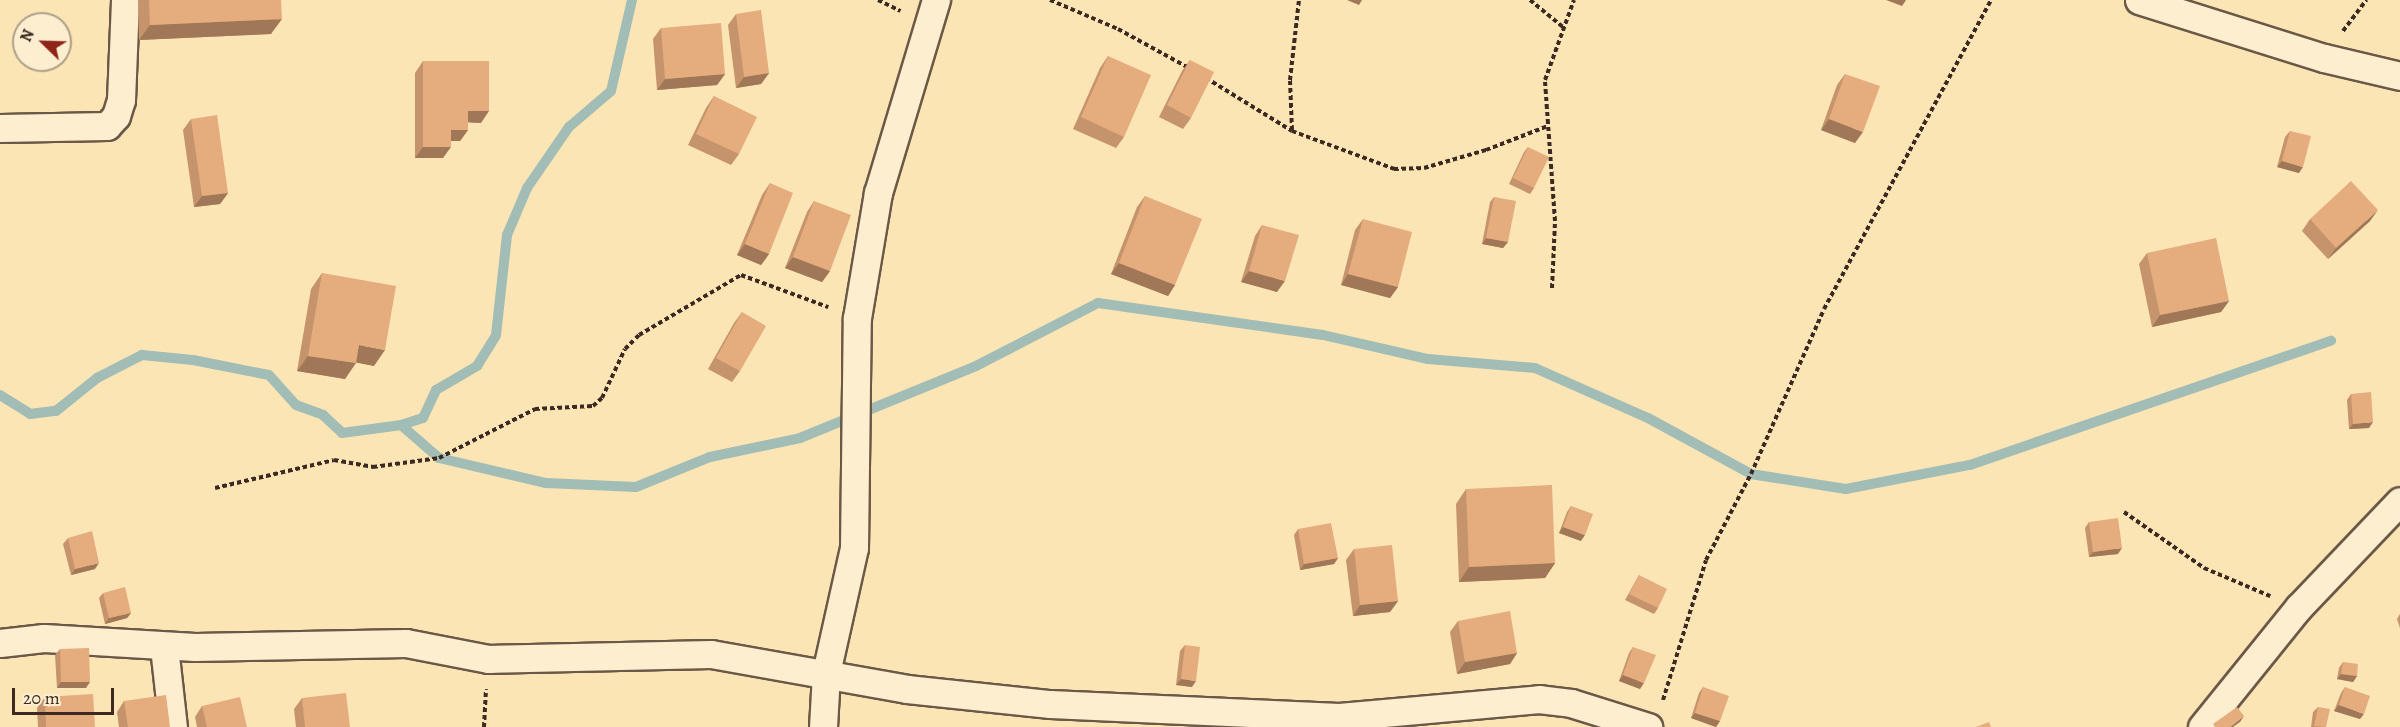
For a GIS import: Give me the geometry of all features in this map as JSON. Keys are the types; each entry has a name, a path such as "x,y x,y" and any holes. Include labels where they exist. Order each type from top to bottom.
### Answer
{"street":[{"path":"0,128 107,126 116,116 121,100 125,0"},
{"path":"823,727 826,673 854,548 857,318 878,193 936,0"},
{"path":"2139,0 2324,58 2400,76"},
{"path":"2202,727 2299,607 2400,501"},
{"path":"0,643 44,638 164,647 406,643 488,659 711,654 907,689 1050,704 1339,722 1539,699 1655,716"},
{"path":"164,647 173,727"}],"path":[{"path":"1050,0 1118,29 1178,61 1292,131 1394,169 1434,165 1486,150 1548,126"},
{"path":"1292,131 1290,80 1299,0"},
{"path":"1530,0 1563,27"},
{"path":"1552,288 1555,221 1545,80 1574,0"},
{"path":"1655,716 1706,560 1751,474 1824,309 1991,0"},
{"path":"216,488 334,460 373,467 439,458 535,409 593,406 602,398 625,349 639,335 741,275 857,318"},
{"path":"2124,512 2204,568 2299,607"}],"building":[{"path":"149,0 281,0 282,19 150,25"},
{"path":"761,10 769,73 744,77 736,14"},
{"path":"721,23 725,74 665,79 661,28"},
{"path":"1108,56 1151,75 1124,137 1081,117"},
{"path":"1190,60 1214,72 1191,118 1167,105"},
{"path":"423,61 489,61 489,111 468,111 468,130 451,130 451,147 423,147"},
{"path":"1845,74 1880,86 1863,132 1829,119"},
{"path":"714,96 757,117 739,154 696,134"},
{"path":"217,115 228,193 202,196 191,119"},
{"path":"2290,131 2311,136 2303,167 2282,161"},
{"path":"1528,147 1549,157 1534,188 1513,178"},
{"path":"2351,181 2378,210 2336,248 2310,219"},
{"path":"770,183 793,193 769,254 745,244"},
{"path":"1145,196 1202,219 1175,285 1119,263"},
{"path":"1494,197 1516,201 1508,242 1486,238"},
{"path":"814,201 851,215 830,271 793,257"},
{"path":"1363,219 1412,232 1398,287 1348,274"},
{"path":"1262,225 1299,235 1285,281 1249,271"},
{"path":"2216,238 2229,301 2160,315 2147,253"},
{"path":"322,273 396,286 385,350 359,345 356,363 308,356"},
{"path":"742,312 766,326 740,371 716,358"},
{"path":"2371,392 2373,422 2353,424 2351,394"},
{"path":"1552,485 1555,563 1469,567 1466,489"},
{"path":"1571,506 1593,514 1585,535 1563,527"},
{"path":"2118,518 2122,548 2093,552 2089,522"},
{"path":"1331,523 1338,558 1304,564 1298,529"},
{"path":"92,531 99,563 75,569 68,538"},
{"path":"1392,545 1398,601 1360,605 1354,549"},
{"path":"1639,575 1667,589 1658,608 1629,594"},
{"path":"125,587 131,613 109,618 103,593"},
{"path":"1510,611 1517,653 1465,662 1458,621"},
{"path":"1185,645 1200,647 1196,681 1181,679"},
{"path":"1633,647 1656,655 1644,683 1623,675"},
{"path":"89,648 90,682 61,682 60,649"},
{"path":"2343,662 2358,664 2357,676 2341,674"},
{"path":"1703,687 1729,696 1720,721 1695,713"},
{"path":"2345,687 2370,696 2364,714 2339,705"},
{"path":"346,693 350,727 305,727 302,698"},
{"path":"93,694 95,727 46,727 45,697"},
{"path":"166,695 170,727 128,727 124,701"},
{"path":"240,697 247,727 207,727 202,706"},
{"path":"2237,707 2244,716 2230,727 2215,727 2213,724"},
{"path":"2318,707 2330,709 2326,727 2314,726"},
{"path":"1989,722 1991,727 1976,727"}],"waterway":[{"path":"0,395 30,414 56,411 97,378 142,355 193,360 269,375 296,405 323,415 342,433 401,425 423,418 436,390 477,366 496,335 507,235 527,188 569,127 611,91 632,0"},
{"path":"401,425 439,458 546,483 636,487 710,457 800,438 976,366 1098,303 1323,335 1428,359 1535,368 1648,418 1751,474 1846,489 1970,465 2331,341"}]}
